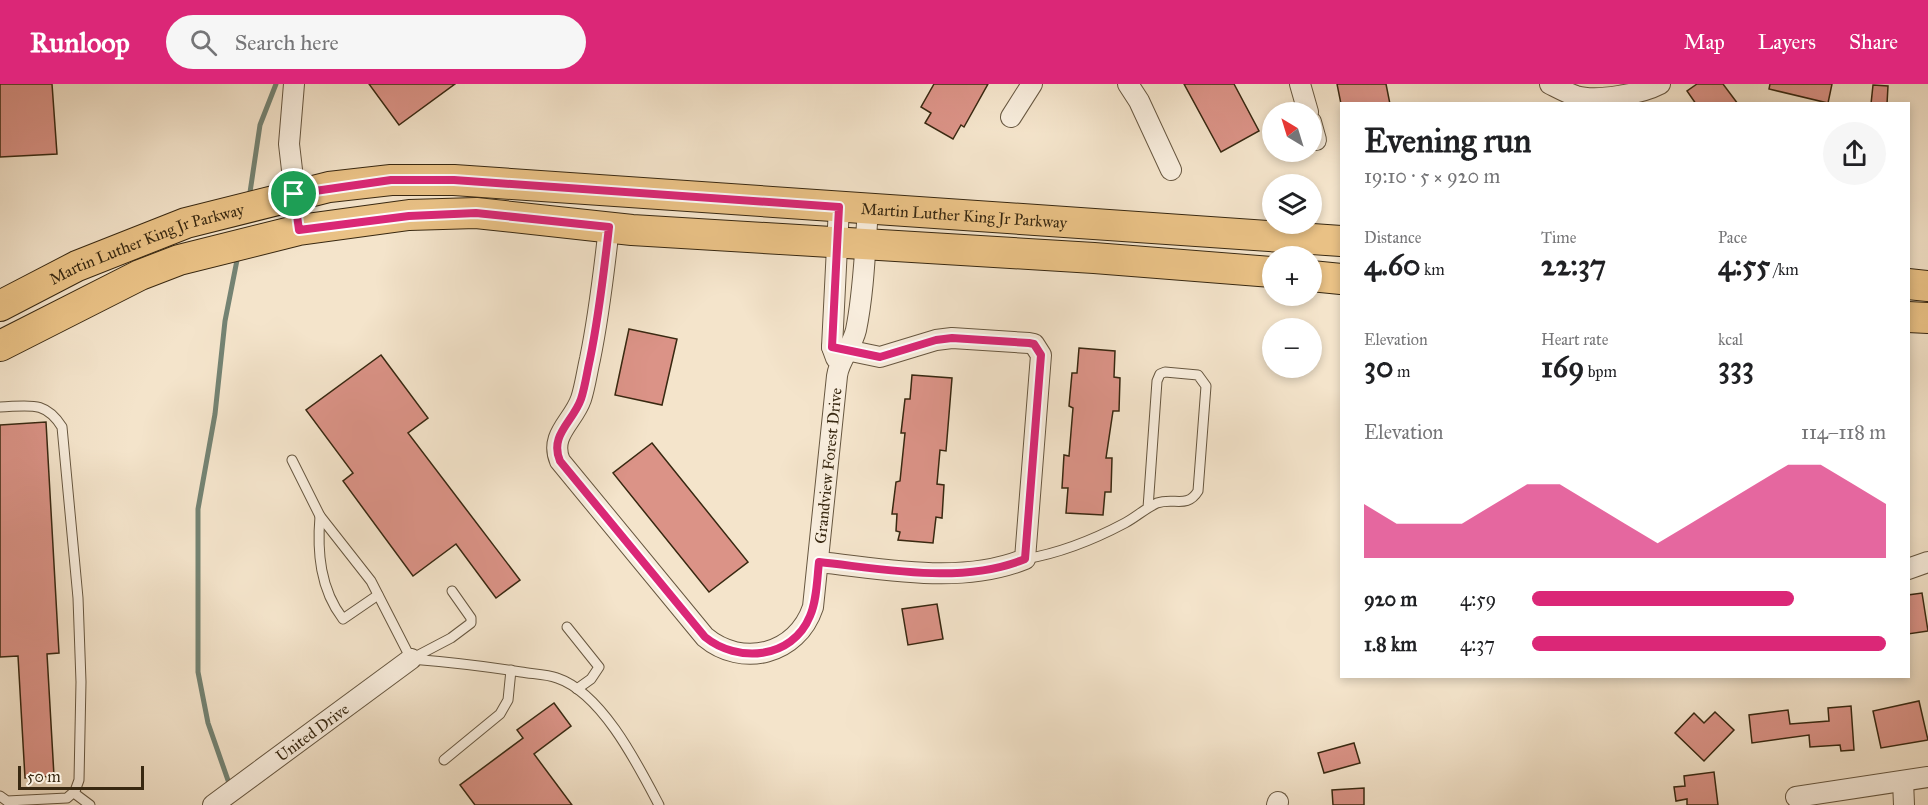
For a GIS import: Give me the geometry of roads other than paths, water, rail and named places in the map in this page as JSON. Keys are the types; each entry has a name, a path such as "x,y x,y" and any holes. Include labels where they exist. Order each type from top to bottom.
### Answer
{"main road":[{"name":"Martin Luther King Jr Parkway","path":"0,306 77,266 186,223 294,194 391,180 454,180 1340,241"},
{"name":"Martin Luther King Jr Parkway","path":"0,346 140,275 226,246 299,230 409,216 476,213 609,227 1094,258 1262,272"},
{"path":"1322,277 1340,279"},
{"path":"1910,284 1928,286"},
{"path":"1910,317 1928,318"}],"street":[{"path":"294,84 289,144 299,230"},
{"path":"1011,117 1032,84"},
{"path":"1128,84 1139,101 1171,170"},
{"path":"1300,84 1305,102"},
{"path":"1550,84 1578,96 1614,96 1649,90 1660,84"},
{"name":"Grandview Forest Drive","path":"609,227 600,311 581,399 556,443 560,461 705,637 716,646 744,655 758,655 776,650 790,640 809,619 819,562 831,419 840,355 854,208"},
{"name":"Grandview Forest Drive","path":"840,355 856,329 851,244 854,208"},
{"path":"819,562 921,573 979,569 1013,564 1025,559 1041,355 1037,349 1029,343 952,338 936,340 880,357 840,355"},
{"path":"1910,568 1928,562"},
{"name":"United Drive","path":"213,805 411,658"},
{"path":"1796,797 1928,777"},
{"path":"1903,781 1904,805"}],"lane":[{"path":"1025,559 1053,554 1096,539 1163,501 1187,502 1194,499 1198,491 1206,386 1204,379 1198,375 1165,372 1160,374 1157,381 1149,508"},
{"path":"0,407 36,405 49,410 62,427 78,598 81,704 79,780 74,792 67,798 7,801 0,796"},
{"path":"292,460 320,516 371,581 411,658"},
{"path":"320,516 318,551 330,602 343,619 378,595"},
{"path":"411,658 451,638 471,623 471,618 452,591"},
{"path":"567,627 599,667 591,679 577,689"},
{"path":"411,658 557,678 577,689 596,706 636,761 659,805"},
{"path":"444,760 500,714 508,700 510,670"},
{"path":"74,792 90,805"}],"waterway":[{"path":"249,199 260,125 276,84"},
{"path":"230,786 208,723 198,672 198,509 215,414 225,321 238,255"}]}
